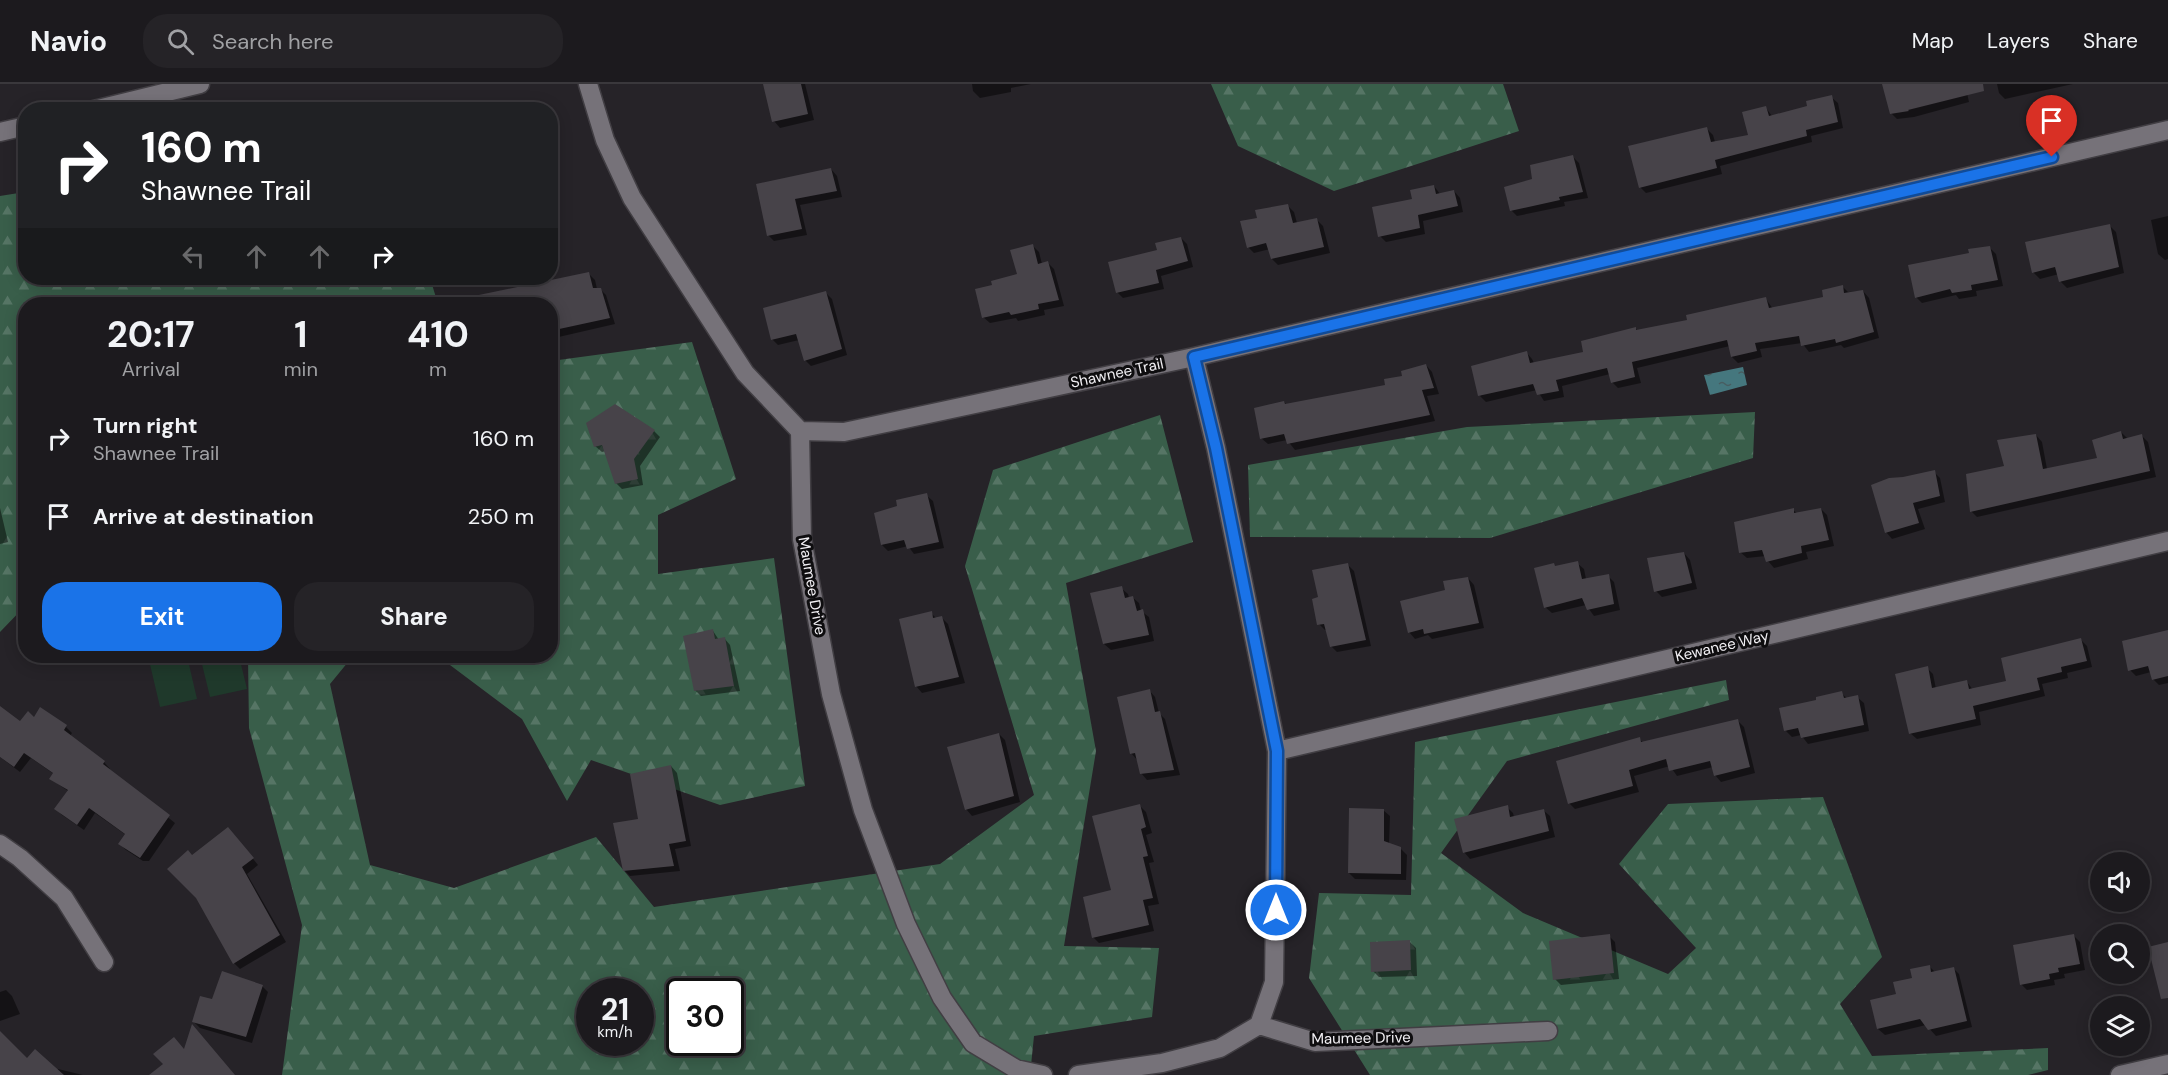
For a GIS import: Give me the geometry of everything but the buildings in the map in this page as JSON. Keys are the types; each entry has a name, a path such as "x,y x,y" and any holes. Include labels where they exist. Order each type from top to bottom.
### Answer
{"street":[{"path":"127,102 200,84"},
{"path":"588,84 605,140 632,198 745,373 800,431"},
{"path":"0,132 18,128"},
{"name":"Shawnee Trail","path":"800,431 844,432 1194,357 2168,130"},
{"path":"1078,1075 1162,1063 1220,1048 1259,1025 1274,982 1277,751 1216,448 1194,357"},
{"name":"Maumee Drive","path":"800,431 802,539 831,694 863,810 906,924 942,998 973,1043 1016,1069 1043,1075"},
{"name":"Kewanee Way","path":"1277,751 2168,541"},
{"path":"0,844 20,858 64,898 104,962"},
{"name":"Maumee Drive","path":"1259,1025 1315,1041 1548,1031"},
{"path":"2120,1075 2168,1064"}],"green space":[{"path":"1211,84 1503,84 1519,131 1334,191 1238,146"},
{"path":"18,193 18,285 432,285 436,297 18,297 18,613 0,632 0,196"},
{"path":"692,342 736,479 658,515 658,574 774,558 805,786 720,805 591,760 567,801 522,719 447,663 558,663 558,360"},
{"path":"1755,412 1753,458 1490,538 1250,537 1248,465 1467,427"},
{"path":"1160,415 1193,542 1066,583 1096,751 1064,946 1159,948 1152,1017 1034,1036 1030,1075 282,1075 302,925 249,728 248,663 347,663 330,684 370,865 454,888 596,837 654,907 940,864 1034,795 965,566 993,470"},
{"path":"150,663 189,663 197,699 160,707"},
{"path":"202,663 241,663 247,689 210,697"},
{"path":"1726,680 1729,700 1507,761 1441,853 1523,913 1668,974 1696,948 1619,864 1668,804 1823,797 1882,957 1840,1004 1872,1056 2048,1048 2048,1070 2028,1075 1370,1075 1309,978 1319,893 1411,895 1415,742"}],"water":[{"path":"1743,367 1747,385 1710,395 1704,375"}],"route":[{"path":"1276,910 1277,751 1216,448 1194,357 2052,157"}]}
